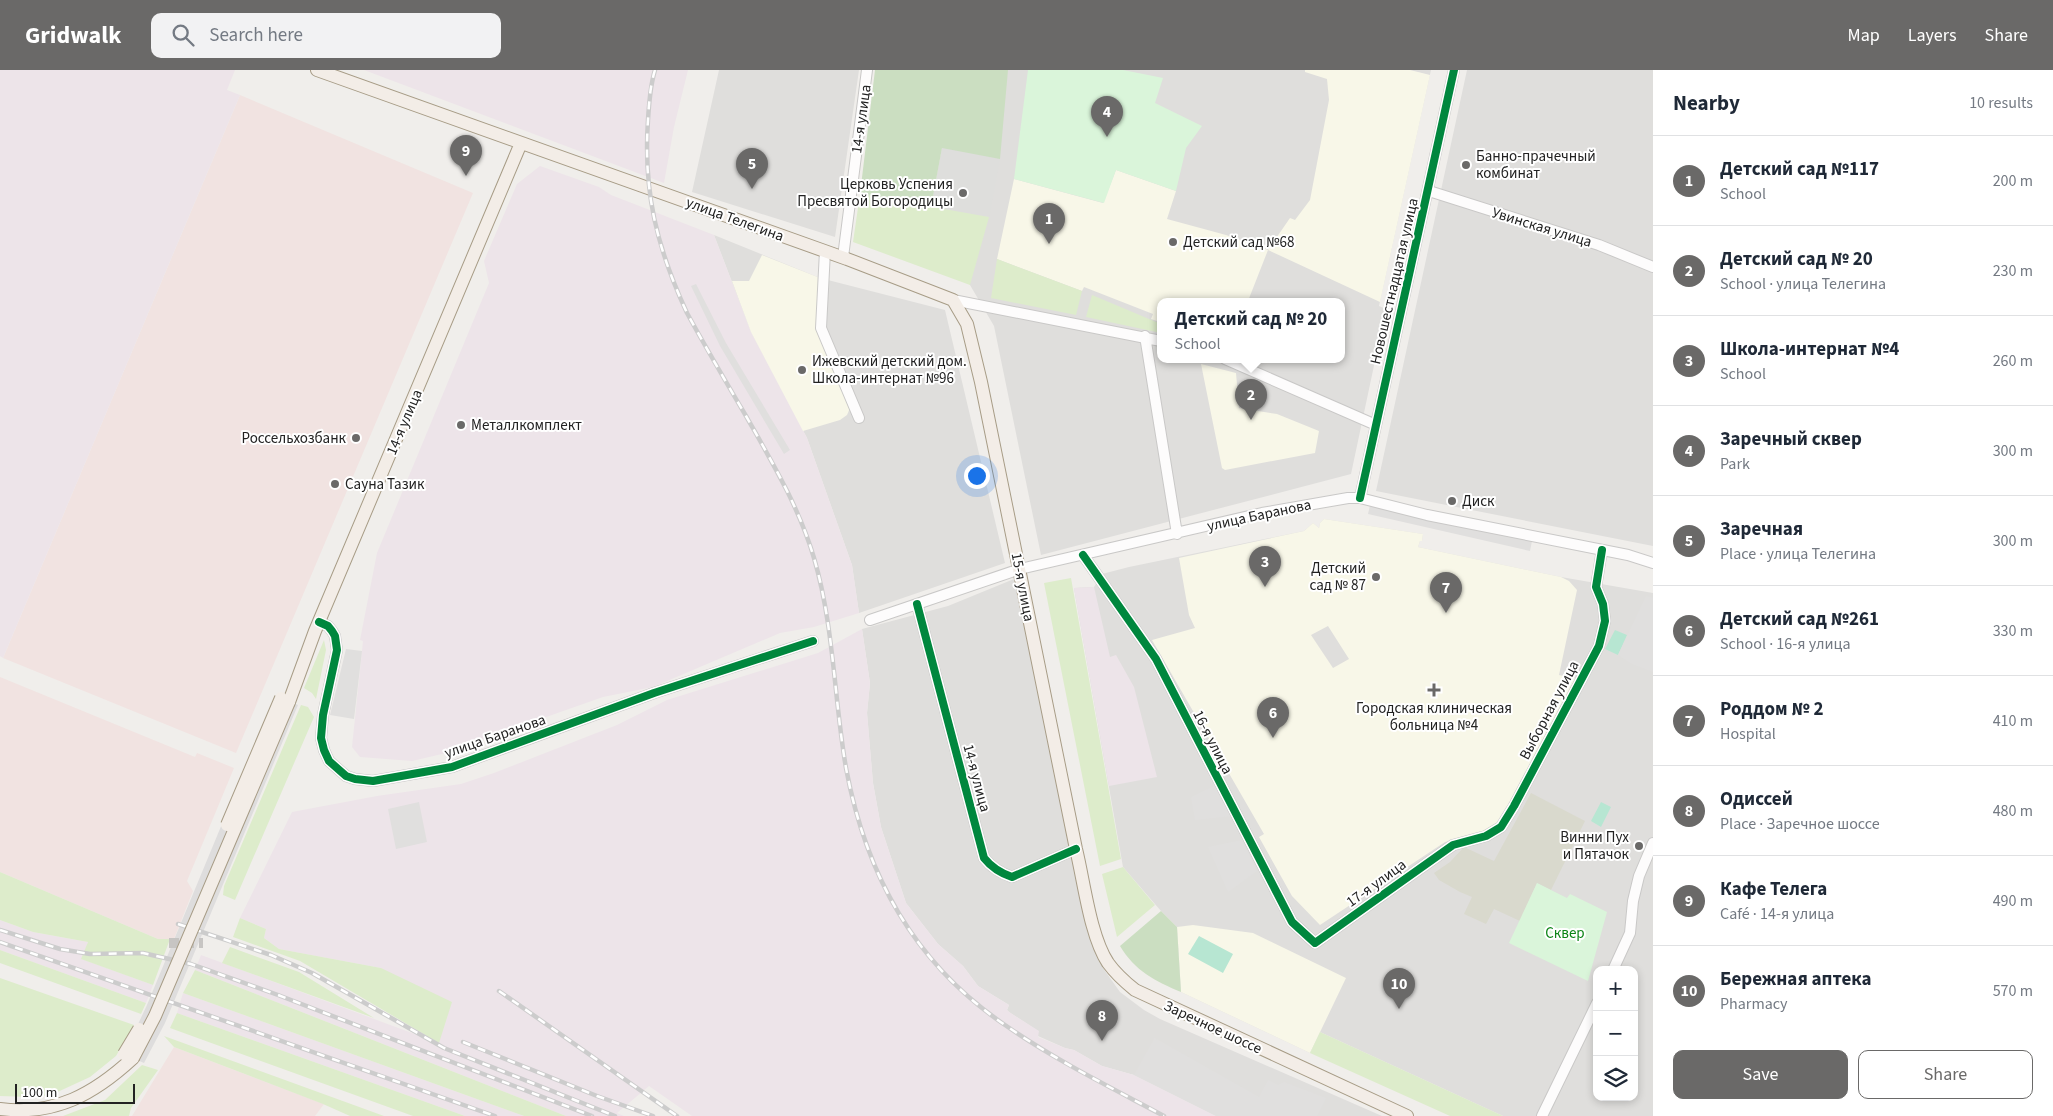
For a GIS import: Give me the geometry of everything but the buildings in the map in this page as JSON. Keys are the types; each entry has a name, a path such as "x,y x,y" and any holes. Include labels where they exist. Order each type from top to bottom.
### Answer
{"main road":[{"name":"улица Телегина","path":"317,70 843,257 953,300"},
{"name":"14-я улица","path":"128,1056 155,1016 285,700 521,143"},
{"name":"15-я улица","path":"953,300 968,324 993,434 1083,878"},
{"name":"Заречное шоссе","path":"1083,878 1093,923 1107,962 1135,990 1407,1116"},
{"path":"0,1101 22,1102 62,1095 97,1079 128,1056"},
{"path":"0,1109 27,1110 67,1102 100,1086 128,1056"}],"street":[{"name":"14-я улица","path":"843,257 867,70"},
{"name":"Новошестнадцатая улица","path":"1360,498 1429,192 1454,70"},
{"name":"Увинская улица","path":"1429,192 1599,245 1653,267"},
{"path":"825,251 821,328 859,418"},
{"name":"улица Телегина","path":"953,300 1157,340"},
{"path":"1145,336 1177,534"},
{"path":"1234,363 1376,425"},
{"name":"улица Баранова","path":"870,620 1020,569 1262,513 1334,499 1360,498 1427,515 1602,550 1653,563"},
{"name":"Выборная улица","path":"1453,845 1486,836 1500,827 1514,806 1599,646 1606,621 1603,604 1596,587 1602,550"},
{"name":"16-я улица","path":"1083,555 1156,659 1292,922 1314,943"},
{"name":"14-я улица","path":"917,604 984,858 991,866 1003,874 1012,877 1076,849"},
{"name":"улица Баранова","path":"317,627 328,626 335,636 337,650 323,715 321,738 324,750 329,761 346,776 373,781 452,767 654,693 813,641"},
{"path":"1615,966 1630,933 1633,901 1639,876 1653,843"},
{"name":"17-я улица","path":"1314,943 1453,845"},
{"path":"1542,1116 1593,1011"}],"shaded area":[{"path":"0,70 235,70 227,90 240,95 3,658 0,656"},
{"path":"364,70 688,70 674,127 664,183"},
{"path":"719,70 859,70 835,237 692,192"},
{"path":"957,70 1431,70 1379,306 1386,309 1351,474 1041,555 994,326 970,285 931,207"},
{"path":"1305,70 1410,70 1430,75 1380,302 1268,250 1290,218 1295,220 1310,200 1329,100 1327,79 1305,72"},
{"path":"1467,70 1653,70 1653,546 1376,491"},
{"path":"240,95 473,193 236,753 3,658"},
{"path":"942,148 1000,159 989,218 931,207"},
{"path":"540,166 599,187 611,195 714,235 751,332 807,438 852,565 859,613 814,627 780,633 653,687 603,697 473,743 472,747 412,761 360,757 352,747 363,641 360,640 377,553 489,283 484,261 517,184"},
{"name":"Детский сад №68","path":"1116,170 1176,191 1167,219 1226,235 1268,250 1249,298 1157,298 1157,321 1151,319 1153,314 1084,287 1082,291 997,259 1014,179 1103,203"},
{"path":"714,235 820,278 945,310 1005,563 859,613 852,565 807,438 751,332"},
{"name":"Ижевский детский дом. Школа-интернат №96","path":"762,255 820,278 817,330 850,408 847,415 840,420 803,431 751,332 732,281 749,281"},
{"path":"696,284 726,343 790,450 784,454 720,346 691,286"},
{"path":"1201,364 1236,373 1239,408 1277,414 1319,431 1315,453 1225,470 1222,468"},
{"path":"1371,501 1533,536 1530,551 1368,514"},
{"path":"1324,519 1423,534 1422,541 1420,541 1418,547 1561,577 1653,593 1653,1116 1503,1116 1320,1032 1310,1053 1181,992 1177,927 1123,867 1074,588 1094,587 1102,574 1129,567 1304,531 1313,523 1319,528 1320,523"},
{"path":"1324,519 1423,534 1422,541 1420,541 1418,547 1561,577 1569,581 1577,590 1559,675 1577,679 1501,820 1490,832 1445,842 1320,925 1292,896 1259,837 1264,834 1152,640 1195,628 1189,615 1179,558 1304,531 1313,523 1319,528 1320,523","holes":["1328,626 1349,659 1333,668 1311,635"]},
{"path":"1014,579 1088,927 1094,949 1105,971 1120,992 1160,1019 1382,1116 1216,1116 1134,1075 1102,1066 1074,1050 1038,1036 1038,1031 1009,1012 1007,1010 1009,1005 978,986 963,966 938,944 906,903 881,827 873,783 867,713 870,683 862,629 948,606"},
{"path":"1094,587 1110,657 1116,655 1134,687 1157,777 1109,786 1074,588"},
{"path":"1646,596 1653,598 1653,672 1632,664 1618,655"},
{"path":"862,629 870,683 867,713 873,783 881,827 906,903 938,944 963,966 978,986 1009,1005 1007,1010 1039,1031 1038,1037 1074,1050 1102,1066 1134,1075 1216,1116 692,1116 649,1086 617,1113 624,1116 566,1116 195,970 201,955 439,1043 381,968 279,949 264,938 266,929 240,918 292,812 377,796 461,784 617,725 667,700 818,653"},
{"path":"346,649 362,651 354,719 330,715"},
{"path":"0,677 195,757 197,753 234,768 187,881 193,891 174,939 158,939 0,872"},
{"path":"1218,784 1234,816 1195,820 1191,797"},
{"path":"1531,793 1585,821 1551,890 1537,883 1520,921 1494,909 1486,924 1464,914 1472,897 1439,880 1434,873 1450,862 1464,847 1494,861"},
{"path":"419,802 427,842 396,849 388,809"},
{"path":"1242,840 1257,871 1228,892 1208,847"},
{"path":"0,920 33,932 88,942 82,959 153,985 146,1003 0,950"},
{"path":"1193,925 1253,933 1346,978 1310,1053 1181,992 1177,927"},
{"path":"183,993 524,1116 465,1116 177,1013"},
{"path":"1153,1037 1259,1097 1268,1080 1278,1085 1284,1082 1326,1098 1317,1116 1216,1116 1134,1075 1154,1039"},
{"path":"174,1047 324,1104 315,1116 132,1116"}],"green space":[{"path":"875,70 1008,70 1000,159 942,148 931,207 860,194"},
{"path":"1028,70 1123,70 1163,78 1155,103 1202,126 1186,148 1176,191 1116,170 1104,203 1014,179"},
{"path":"860,194 989,217 970,285 853,242"},
{"path":"997,259 1082,291 1076,315 991,298"},
{"path":"1092,295 1157,322 1157,332 1086,317"},
{"path":"1071,578 1121,859 1100,866 1044,583"},
{"path":"1615,630 1627,635 1618,655 1605,649"},
{"path":"324,640 326,650 316,699 312,693 304,688"},
{"path":"301,705 308,707 314,717 235,900 223,895 224,886"},
{"path":"1601,802 1611,807 1601,827 1591,821"},
{"path":"1123,867 1155,905 1117,937 1102,874"},
{"path":"0,872 158,939 170,939 153,985 81,959 88,942 33,932 0,920"},
{"name":"Сквер","path":"1537,883 1567,898 1570,894 1607,912 1588,981 1509,943"},
{"path":"1161,911 1177,927 1181,992 1163,984 1139,969 1120,946"},
{"path":"240,918 266,929 264,938 279,949 381,968 452,1002 439,1043 300,961 233,937"},
{"path":"1199,936 1233,954 1223,973 1188,954"},
{"path":"230,947 299,972 374,1018 222,963"},
{"path":"0,950 146,1003 141,1014 0,963"},
{"path":"195,970 566,1116 524,1116 183,993"},
{"path":"0,978 134,1025 116,1056 90,1077 51,1095 30,1097 0,1096"},
{"path":"177,1013 465,1116 413,1116 170,1028"},
{"path":"1320,1032 1503,1116 1450,1116 1310,1053"},
{"path":"164,1036 384,1116 350,1116 174,1047"},
{"path":"142,1065 158,1070 131,1108 129,1116 63,1116 105,1100"}],"pier":[{"path":"275,696 298,705 165,1023 144,1063 124,1054 147,1005"}],"tunnel":[{"path":"169,943 203,943"}],"railway":[{"path":"655,70 649,101 647,146 650,196 660,242 687,313 775,468 793,503 808,539 821,584 826,610 846,768 866,845 881,880 899,913 920,945 945,974 973,1001 1043,1050 1164,1116"},
{"path":"178,924 271,955 312,973 444,1048 615,1116"},
{"path":"0,930 60,949 90,954 143,953 191,964 278,995 592,1116"},
{"path":"0,942 495,1116"},
{"path":"499,991 677,1116"},
{"path":"463,1042 597,1096 653,1116"}],"cycle path":[{"path":"1360,498 1454,70"},
{"path":"1083,555 1156,659 1292,922 1315,943 1453,845 1486,836 1501,827 1599,646 1605,621 1603,604 1596,587 1602,550"},
{"path":"917,604 984,858 996,870 1012,877 1076,849"},
{"path":"319,622 328,626 332,631 335,636 337,650 323,715 321,738 324,750 329,761 346,776 373,781 452,767 654,693 813,641"}],"place":[{"name":"Заречный сквер","path":"1107,137"},
{"name":"Банно-прачечный комбинат","path":"1466,165"},
{"name":"Кафе Телега","path":"466,176"},
{"name":"Заречная","path":"752,189"},
{"name":"Церковь Успения Пресвятой Богородицы","path":"963,193"},
{"name":"Детский сад №68","path":"1173,242"},
{"name":"Детский сад №117","path":"1049,244"},
{"name":"Ижевский детский дом. Школа-интернат №96","path":"802,370"},
{"name":"Детский сад № 20","path":"1251,420"},
{"name":"Металлкомплект","path":"461,425"},
{"name":"Россельхозбанк","path":"356,438"},
{"name":"Сауна Тазик","path":"335,484"},
{"name":"Диск","path":"1452,501"},
{"name":"Детский сад № 87","path":"1376,577"},
{"name":"Школа-интернат №4","path":"1265,587"},
{"name":"Роддом № 2","path":"1446,613"},
{"name":"Городская клиническая больница №4","path":"1434,690"},
{"name":"Детский сад №261","path":"1273,738"},
{"name":"Винни Пух и Пятачок","path":"1639,846"},
{"name":"Бережная аптека","path":"1399,1009"},
{"name":"Одиссей","path":"1102,1041"}]}
